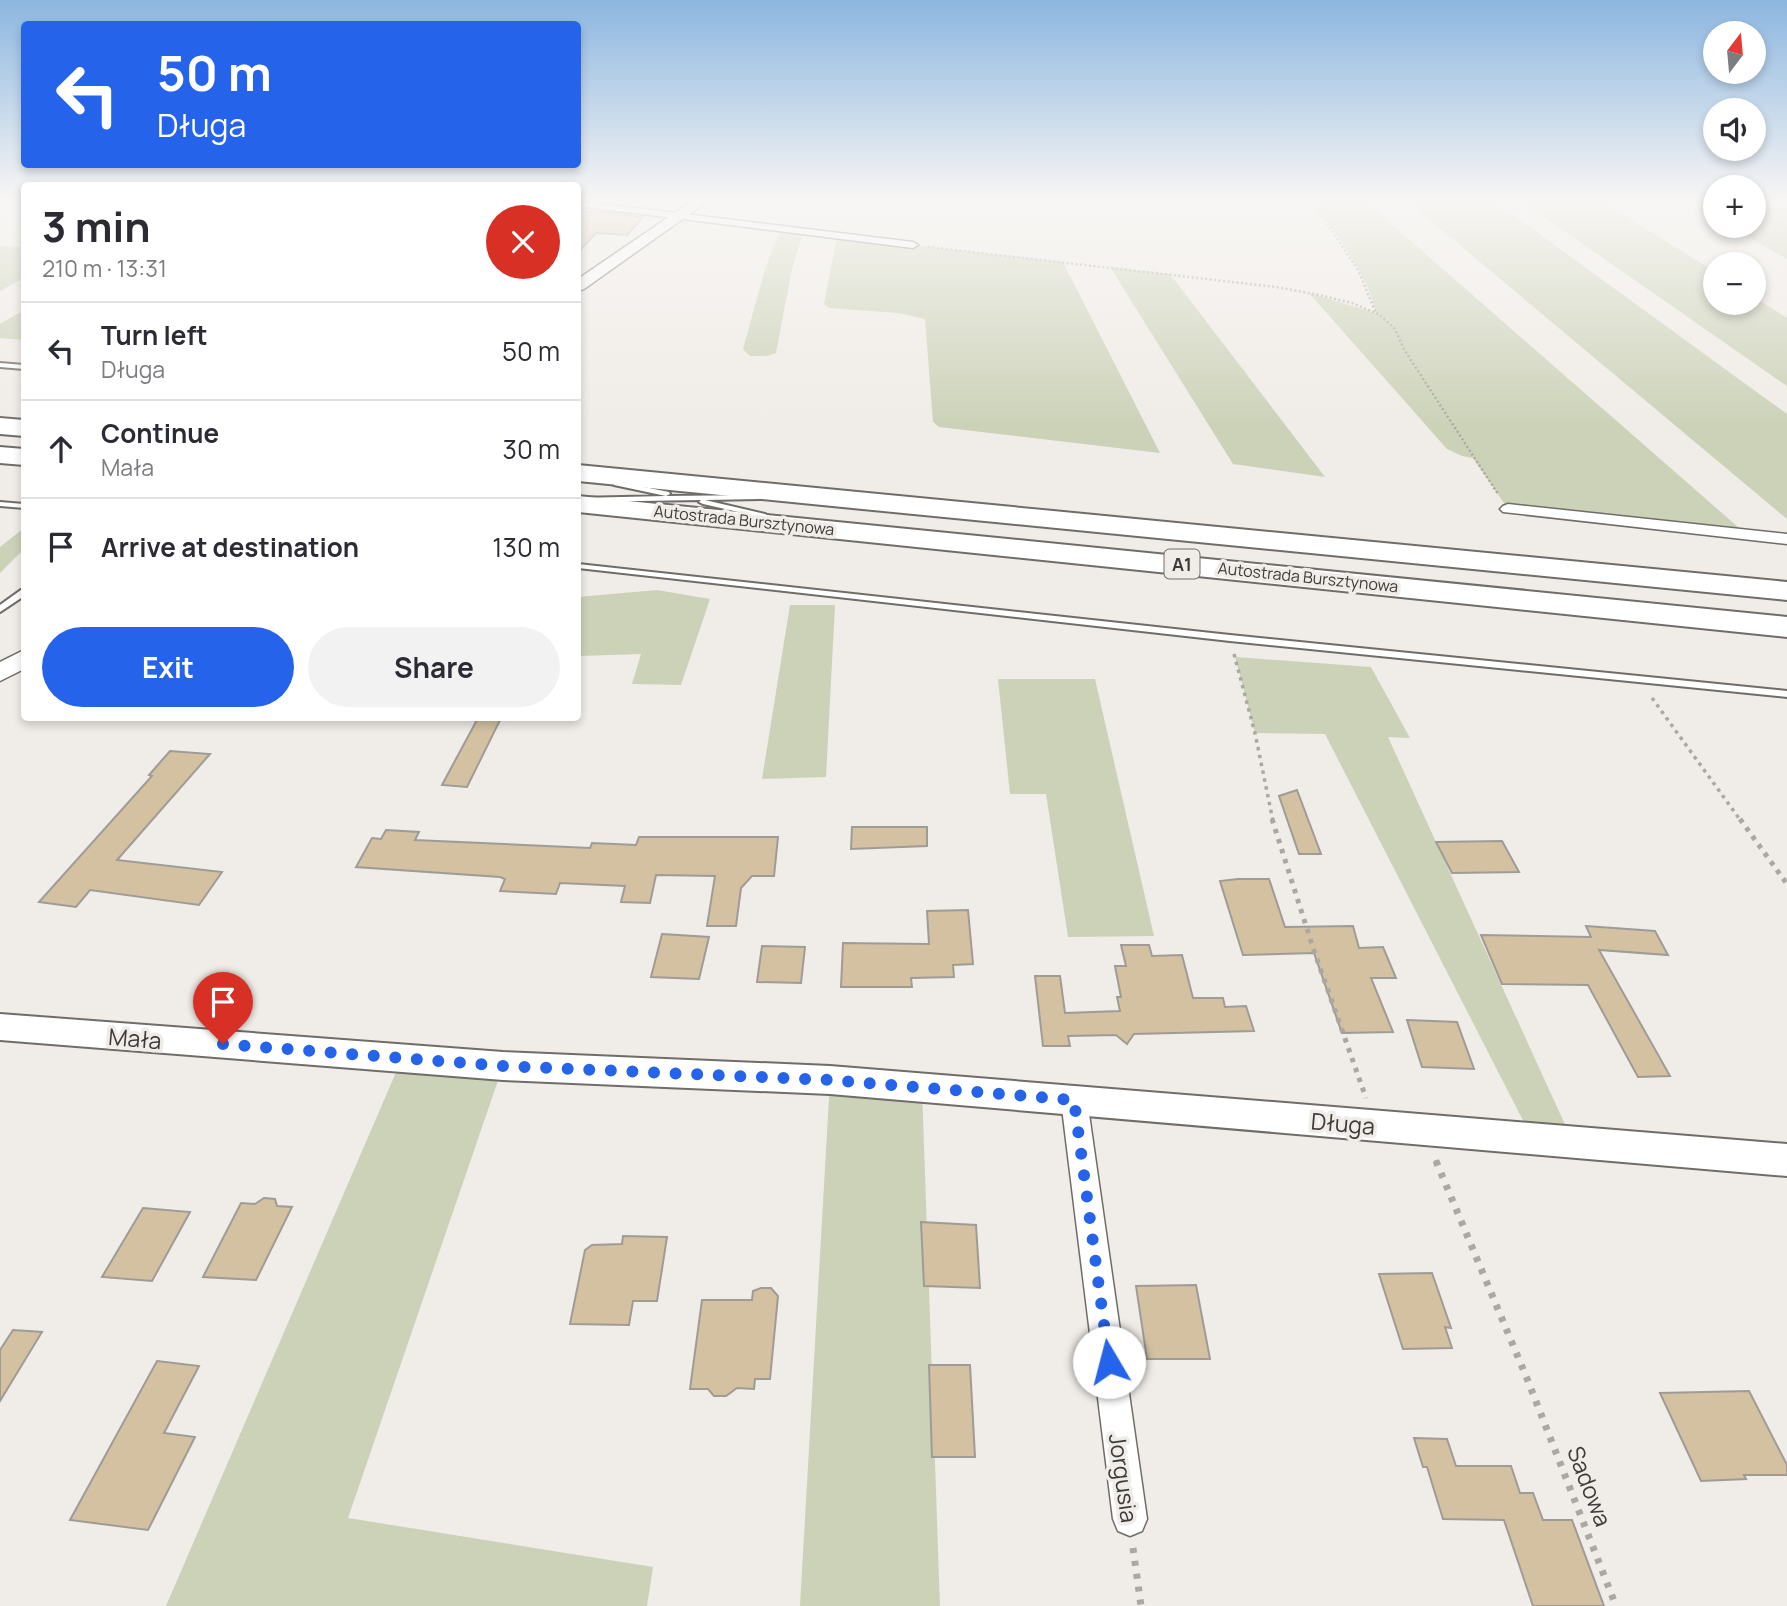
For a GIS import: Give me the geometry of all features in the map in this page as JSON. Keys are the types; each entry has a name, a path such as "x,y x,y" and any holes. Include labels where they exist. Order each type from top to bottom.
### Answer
{"highway":[{"path":"0,426 21,428"},
{"path":"0,455 21,457"},
{"name":"Autostrada Bursztynowa","path":"581,474 1787,591"},
{"name":"Autostrada Bursztynowa","path":"581,502 1787,627"}],"main road":[{"path":"0,673 21,660"}],"street":[{"path":"1508,509 1787,538"},
{"name":"Mała","path":"0,1027 503,1066 899,1086"},
{"name":"Długa","path":"899,1086 1787,1160"},
{"name":"Jorgusia","path":"1074,1100 1130,1519"}],"lane":[{"path":"0,365 21,367"},
{"path":"581,475 813,527"},
{"path":"581,502 824,496"},
{"path":"0,504 21,506"},
{"path":"581,566 1230,638 1787,694"},
{"path":"0,609 21,594"}],"path":[{"path":"1180,276 1323,295 1388,321 1508,509"},
{"path":"1360,276 1370,293 1376,314"},
{"path":"1230,638 1255,733 1266,802 1314,951 1375,1125"},
{"path":"1638,679 1787,884"},
{"name":"Sadowa","path":"1424,1129 1528,1381 1616,1606"},
{"name":"Jorgusia","path":"1130,1519 1140,1606"}],"green space":[{"path":"0,276 21,276 21,280 0,291"},
{"path":"763,276 791,276 776,353 750,356 743,349"},
{"path":"829,276 1070,276 1160,453 939,427 933,422 925,319 898,313 829,308 824,304"},
{"path":"1116,276 1171,276 1325,477 1233,464"},
{"path":"1362,276 1451,276 1746,534 1508,509 1473,458 1447,449 1309,293 1376,313"},
{"path":"1497,276 1597,276 1787,414 1787,519"},
{"path":"1629,276 1703,276 1703,315 1766,315 1766,305 1787,318 1787,386"},
{"path":"21,312 21,340 0,338 0,324"},
{"path":"21,530 21,552 0,573 0,547"},
{"path":"657,590 710,599 681,685 632,684 641,654 581,656 581,597"},
{"path":"790,605 835,605 826,777 762,779"},
{"path":"1235,657 1371,667 1410,738 1388,737 1573,1142 1532,1138 1325,734 1255,733"},
{"path":"998,679 1095,679 1154,936 1068,937 1046,794 1010,794"},
{"path":"403,1056 503,1066 348,1518 653,1567 647,1606 166,1606"},
{"path":"830,1080 922,1088 940,1606 800,1606"}],"building":[{"path":"476,721 500,721 467,787 442,785"},
{"path":"170,751 210,754 117,860 222,872 199,905 90,890 76,907 39,902 152,776 149,775"},
{"path":"1297,790 1321,854 1299,854 1279,796"},
{"path":"852,827 927,827 927,846 851,849"},
{"path":"386,830 419,832 415,840 590,848 592,843 636,845 639,837 778,837 774,876 752,876 741,888 736,926 707,926 715,876 656,875 650,903 621,902 625,886 560,883 556,894 500,891 505,879 500,877 356,867 372,838 381,839"},
{"path":"1502,841 1519,872 1452,873 1436,842"},
{"path":"1269,879 1285,927 1353,926 1359,948 1383,947 1396,978 1371,978 1393,1032 1342,1033 1314,953 1243,955 1220,881"},
{"path":"968,910 973,964 953,965 954,977 911,978 912,987 841,987 843,943 929,944 927,911"},
{"path":"1586,926 1655,931 1668,955 1599,950 1670,1076 1638,1077 1588,985 1502,984 1481,935 1591,937"},
{"path":"662,934 709,937 699,979 651,977"},
{"path":"1121,945 1149,945 1152,956 1182,955 1193,998 1223,998 1225,1007 1246,1006 1254,1031 1134,1034 1127,1044 1116,1035 1068,1036 1070,1046 1043,1046 1035,976 1060,976 1065,1013 1120,1011 1117,997 1121,997 1115,966 1126,966"},
{"path":"762,946 805,947 801,983 757,982"},
{"path":"1407,1020 1457,1022 1474,1069 1422,1067"},
{"path":"264,1198 275,1199 277,1206 292,1207 256,1280 203,1277 241,1203 255,1204"},
{"path":"143,1208 190,1212 152,1281 102,1277"},
{"path":"921,1222 976,1225 980,1288 924,1286"},
{"path":"623,1236 667,1237 657,1301 633,1301 629,1325 570,1324 585,1250 592,1245 622,1244"},
{"path":"1432,1273 1451,1328 1445,1327 1452,1348 1403,1349 1379,1274"},
{"path":"1196,1285 1210,1359 1147,1359 1136,1286"},
{"path":"771,1288 778,1296 770,1379 755,1379 754,1389 737,1388 726,1396 714,1396 708,1389 690,1389 702,1300 752,1300 753,1291"},
{"path":"13,1330 42,1332 0,1401 0,1350"},
{"path":"157,1361 199,1366 164,1433 195,1437 148,1530 70,1520"},
{"path":"929,1365 970,1365 975,1457 932,1457"},
{"path":"1749,1391 1787,1465 1787,1475 1744,1475 1746,1479 1701,1481 1660,1393"},
{"path":"1414,1438 1447,1439 1456,1466 1511,1466 1520,1493 1533,1493 1543,1520 1572,1520 1604,1606 1533,1606 1504,1520 1443,1519 1427,1467 1423,1467"}],"route":[{"path":"223,1044 403,1056 503,1066 830,1080 1074,1100 1109,1362"}]}
